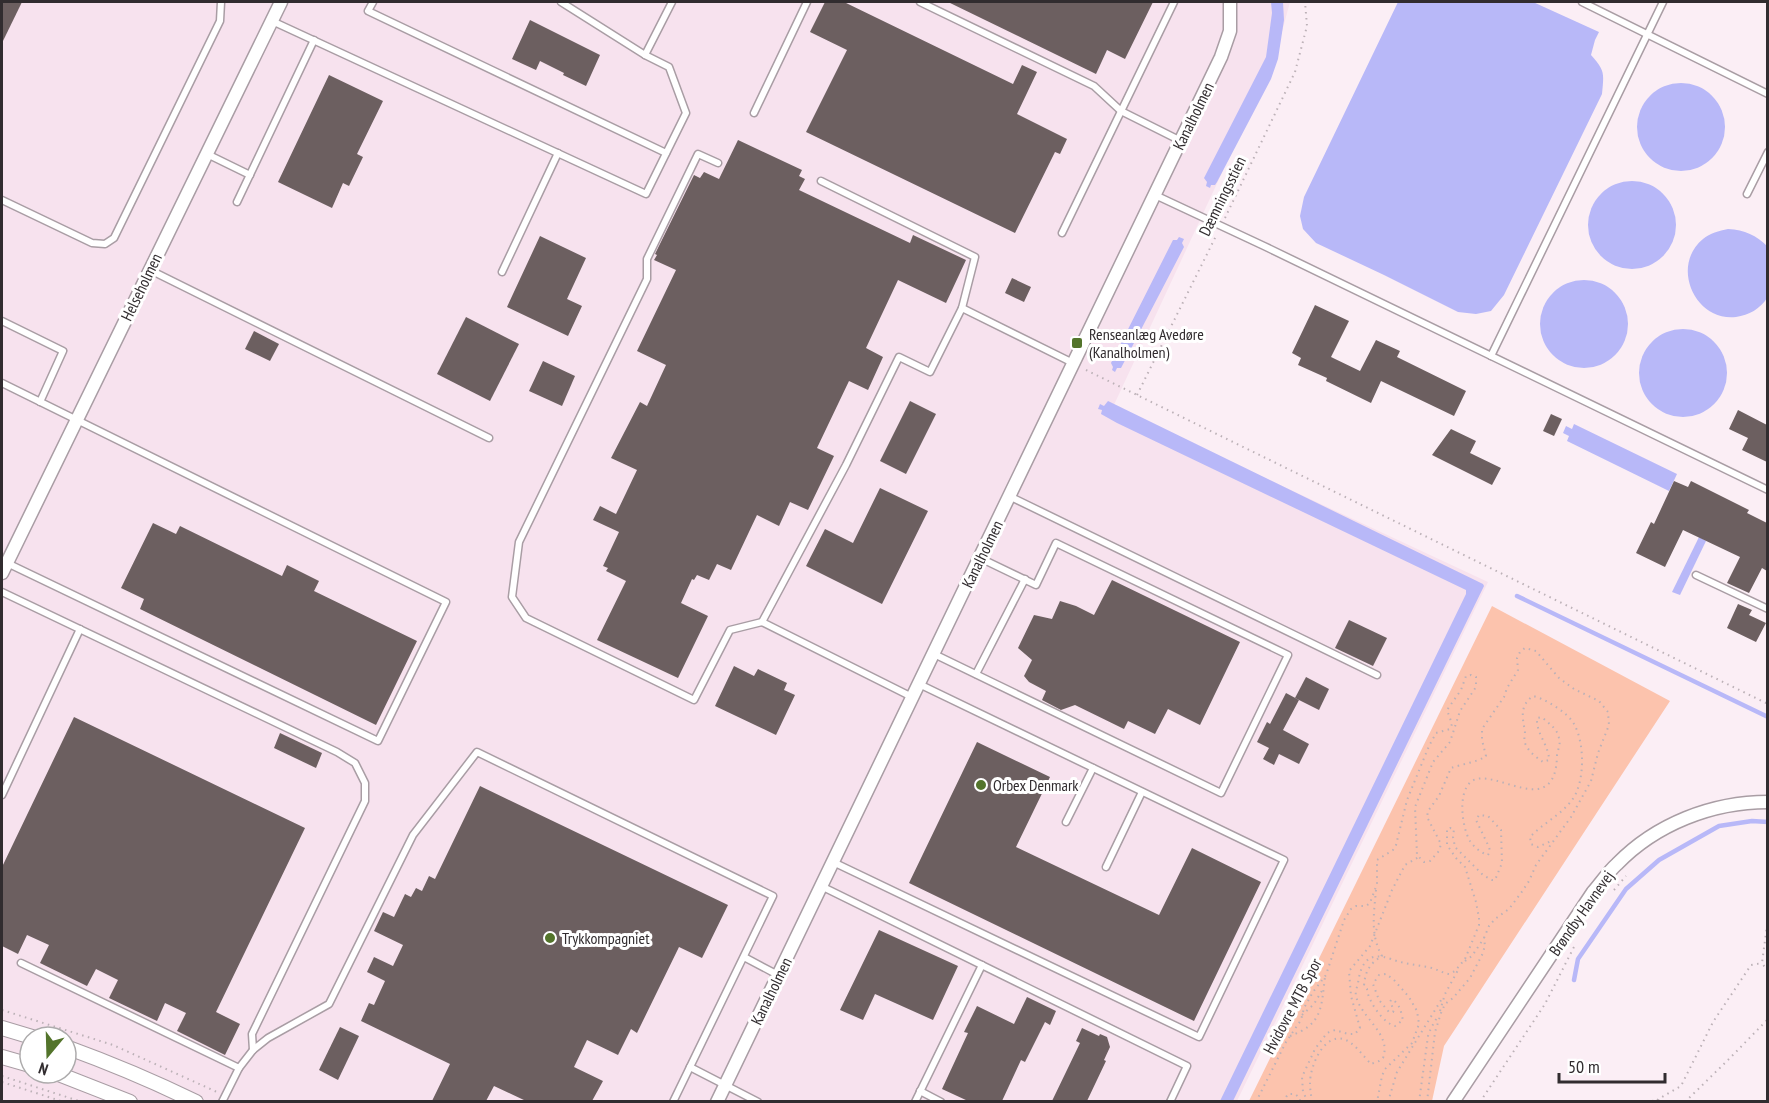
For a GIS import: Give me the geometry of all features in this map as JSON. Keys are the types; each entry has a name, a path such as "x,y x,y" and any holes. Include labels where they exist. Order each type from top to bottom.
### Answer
{"street":[{"name":"Helseholmen","path":"4,568 281,2"},
{"name":"Kanalholmen","path":"717,1101 1221,57 1230,31 1230,2"},
{"name":"Brøndby Havnevej","path":"1453,1101 1593,892 1617,864 1645,840 1678,821 1713,808 1749,802 1767,802"},
{"path":"2,1028 18,1033"},
{"path":"78,1052 138,1074 195,1101"},
{"path":"2,1057 18,1062"},
{"path":"78,1081 130,1101"}],"lane":[{"path":"2,200 92,243 105,244 114,238 220,21 221,2"},
{"path":"373,2 368,11 666,153"},
{"path":"271,20 646,195 686,112 669,67 645,55 561,2"},
{"path":"645,55 672,2"},
{"path":"754,113 807,2"},
{"path":"920,2 1094,86 1121,111 1181,141"},
{"path":"1062,233 1174,2"},
{"path":"1582,2 1767,94"},
{"path":"1491,356 1664,2"},
{"path":"237,202 314,40"},
{"path":"1747,194 1767,152"},
{"path":"502,272 558,153"},
{"path":"206,154 250,175"},
{"path":"718,163 699,154 647,259 647,279 519,542 512,597 526,618 694,700 730,630 762,622 912,697"},
{"path":"762,622 846,465 900,357 930,372 962,308 975,257 821,181"},
{"path":"1155,195 1767,490"},
{"path":"150,270 489,438"},
{"path":"962,308 1073,363"},
{"path":"2,321 63,351 40,402"},
{"path":"2,383 446,602 378,741 4,568"},
{"path":"1009,496 1377,675"},
{"path":"933,654 1221,793 1288,655 1056,543 1036,585 980,558"},
{"path":"1696,575 1767,609"},
{"path":"976,674 1025,579"},
{"path":"2,592 337,752 355,763 365,783 364,801 252,1035 253,1050"},
{"path":"2,795 80,629"},
{"path":"833,862 1199,1037 1284,860 919,684"},
{"path":"223,1099 238,1068 253,1050 268,1038 329,1005 413,835 477,752 773,896 674,1101"},
{"path":"1066,822 1093,768"},
{"path":"1106,867 1142,792"},
{"path":"821,886 1186,1066 1170,1101"},
{"path":"744,957 778,975"},
{"path":"21,963 238,1068"},
{"path":"915,1101 982,965"},
{"path":"690,1067 758,1101"},
{"path":"920,1091 941,1101"}],"path":[{"name":"Dæmningsstien","path":"1137,395 1295,72 1307,26 1305,2"},
{"path":"1073,363 1767,704"},
{"path":"1308,1101 1302,1077 1315,1049 1327,1034 1335,1030 1355,1034 1360,1028 1351,996 1349,971 1370,946 1392,890 1405,866 1419,856 1424,862 1430,861 1439,851 1441,844 1427,817 1428,811 1439,796 1452,768 1486,756 1482,729 1515,677 1520,652 1525,648 1536,651 1559,678 1574,689 1599,701 1608,712 1609,725 1598,753 1591,781 1571,817 1536,865 1521,893 1509,909 1495,919 1472,956 1455,971 1449,974 1382,956 1367,960 1360,966 1356,996 1382,1038 1385,1046 1383,1058 1371,1064 1348,1042 1342,1039 1332,1039 1323,1045 1315,1065 1310,1081 1312,1101"},
{"name":"Hvidovre MTB Spor","path":"1256,1101 1290,1036 1301,1020 1313,992 1326,975 1344,920 1351,909 1370,903 1377,884 1377,860 1393,850 1396,845 1407,800 1429,746 1436,733 1450,729 1452,724 1447,710 1461,690 1466,676 1471,675 1476,677 1476,687 1460,711 1450,742 1433,762 1415,807 1419,856"},
{"path":"1388,1101 1397,1072 1461,966 1479,925 1479,910 1465,867 1447,845 1447,829 1454,829 1455,847 1483,875 1496,880 1502,863 1501,830 1488,816 1479,815 1476,820 1490,851 1486,855 1471,843 1467,834 1463,796 1472,781 1478,779 1525,789 1537,788 1549,784 1557,770 1560,743 1556,729 1542,717 1537,718 1538,731 1549,754 1549,760 1543,762 1538,759 1526,746 1524,739 1526,734 1522,724 1523,709 1526,701 1533,696 1565,712 1575,726 1581,747 1583,770 1572,800 1530,837 1531,844 1538,847 1553,840"},
{"path":"1609,895 1628,873"},
{"path":"1377,884 1373,926 1374,937 1382,956"},
{"path":"1767,918 1762,963 1767,972"},
{"path":"1480,1101 1545,1004 1580,937"},
{"path":"1427,1101 1435,1032 1441,1013 1445,1004 1470,978 1482,955 1485,946 1484,938"},
{"path":"1377,1101 1385,1069 1412,1043 1419,1024 1417,1011 1409,997 1386,974 1379,975 1373,984 1379,1000 1389,1012 1394,1010 1391,1000 1394,1000 1401,1008 1400,1023 1395,1026 1390,1025 1368,998 1364,977 1373,961 1382,956"},
{"path":"1658,1100 1681,1086 1713,1022 1751,965 1762,963"},
{"path":"1290,1036 1306,1029 1320,1014 1326,975"},
{"path":"1302,1015 1314,1004 1324,988"},
{"path":"1419,1101 1428,1036 1439,1016 1446,992"},
{"path":"2,1010 113,1045 223,1099"},
{"path":"1685,1101 1767,1019"},
{"path":"2,1076 82,1101"},
{"path":"2,1082 64,1101"},
{"path":"1283,1101 1288,1094 1295,1094 1300,1098 1299,1101"},
{"path":"1646,1101 1665,1101"}],"shaded area":[{"path":"2,2 1290,2 1274,61 1113,407 1488,582 1237,1101 2,1102"},
{"path":"1492,606 1670,701 1444,1046 1432,1101 1249,1101"}],"water":[{"path":"1271,2 1283,2 1284,20 1278,59 1271,79 1217,182 1210,188 1206,186 1207,182 1204,178 1266,57 1272,13"},
{"path":"1398,2 1533,2 1599,32 1591,55 1603,72 1602,94 1504,295 1491,311 1476,314 1458,312 1316,243 1303,229 1300,216 1304,197"},
{"path":"1681,83 1706,90 1718,102 1725,127 1718,152 1706,164 1681,171 1656,164 1644,152 1637,127 1644,102 1656,90"},
{"path":"1632,181 1657,188 1669,200 1676,225 1669,250 1657,262 1632,269 1607,262 1595,250 1588,225 1595,200 1607,188"},
{"path":"1728,229 1750,234 1768,247 1767,298 1754,311 1736,317 1721,316 1709,311 1699,302 1688,277 1688,263 1693,250 1706,237"},
{"path":"1179,237 1184,239 1182,243 1184,247 1121,368 1117,368 1115,372 1112,370 1111,363 1173,240"},
{"path":"1584,280 1609,287 1621,299 1628,324 1621,349 1609,361 1584,368 1559,361 1547,349 1540,324 1547,299 1559,287"},
{"path":"1683,329 1708,336 1720,348 1727,373 1720,398 1708,410 1683,417 1658,410 1646,398 1639,373 1646,348 1658,336"},
{"path":"1108,401 1484,586 1233,1101 1220,1101 1466,590 1117,423 1101,414 1102,410 1098,409 1100,404 1104,406"},
{"path":"1574,424 1677,474 1669,491 1567,441 1569,436 1563,433 1566,426 1572,429"},
{"path":"1699,537 1706,541 1680,595 1672,592"}],"building":[{"path":"2,2 22,2 2,43"},
{"path":"825,2 844,2 1013,84 1022,65 1037,72 1017,114 1067,139 1060,154 1055,152 1015,233 806,132 847,50 810,32"},
{"path":"948,2 1153,2 1125,59 1107,50 1096,74"},
{"path":"530,20 600,55 586,86 540,61 536,70 512,59"},
{"path":"329,75 383,101 357,154 363,157 349,186 343,183 332,208 278,182"},
{"path":"738,140 802,170 799,176 805,179 799,190 910,243 913,235 966,260 946,303 898,280 866,348 883,357 868,390 849,381 817,448 834,456 808,510 790,502 779,526 757,515 731,570 717,564 709,580 697,575 694,580 692,579 681,603 708,616 678,678 597,640 626,581 606,571 608,568 603,566 619,532 593,520 600,506 616,514 637,470 611,458 640,402 647,406 666,365 637,351 676,270 654,260 657,255 655,254 694,175 700,178 704,172 719,179"},
{"path":"540,236 586,258 567,299 582,306 568,336 507,307"},
{"path":"1012,278 1031,287 1024,302 1005,293"},
{"path":"1315,305 1349,321 1331,357 1360,371 1376,340 1400,351 1397,357 1466,391 1454,416 1381,381 1371,403 1326,381 1327,378 1298,365 1301,358 1292,353"},
{"path":"466,317 519,344 490,401 437,374"},
{"path":"254,331 279,344 270,361 245,349"},
{"path":"543,361 575,376 562,406 529,391"},
{"path":"910,401 936,414 906,474 880,461"},
{"path":"1738,410 1767,425 1767,462 1742,450 1748,438 1729,429"},
{"path":"1551,414 1562,419 1554,436 1543,431"},
{"path":"1451,429 1476,441 1470,453 1501,468 1492,485 1432,455"},
{"path":"1674,481 1688,487 1691,481 1749,510 1747,513 1767,523 1767,571 1762,568 1749,593 1727,583 1740,557 1683,530 1665,567 1636,553 1651,522 1654,524"},
{"path":"880,488 928,511 882,604 806,566 825,529 853,543"},
{"path":"153,523 176,534 180,526 282,576 287,565 319,581 314,591 417,641 376,725 140,609 144,599 121,588"},
{"path":"1112,580 1240,642 1200,725 1168,709 1155,734 1128,721 1124,729 1075,705 1061,710 1042,700 1046,691 1029,682 1024,676 1032,660 1018,648 1034,615 1052,619 1060,601 1094,615"},
{"path":"1738,604 1752,610 1749,615 1766,623 1756,642 1727,628"},
{"path":"1349,620 1387,638 1373,666 1335,648"},
{"path":"734,666 754,676 758,669 787,683 784,690 795,695 776,735 715,706"},
{"path":"1306,677 1329,689 1319,710 1295,698"},
{"path":"1286,693 1299,700 1283,730 1309,744 1299,764 1279,754 1274,765 1263,759 1269,748 1257,742 1267,722 1270,724"},
{"path":"74,717 305,828 216,1012 240,1024 225,1055 177,1031 186,1013 165,1003 157,1021 109,998 118,980 96,969 87,986 40,963 49,945 27,935 18,954 2,946 2,867"},
{"path":"280,733 322,753 316,768 274,748"},
{"path":"977,742 1050,777 1016,847 1159,915 1192,848 1261,882 1194,1021 909,883"},
{"name":"Trykkompagniet","path":"480,786 728,905 702,958 679,947 637,1033 631,1029 618,1055 587,1040 574,1067 603,1081 592,1101 526,1101 494,1086 486,1101 432,1101 450,1064 361,1021 369,1003 374,1005 385,981 367,972 374,957 393,966 403,945 374,931 383,912 394,917 405,894 411,897 416,888 422,891 429,876 435,879"},
{"path":"879,930 958,966 933,1020 875,994 863,1020 840,1010"},
{"path":"1027,997 1056,1011 1050,1025 1045,1022 1025,1062 1021,1060 1002,1101 968,1101 942,1089 968,1033 964,1032 977,1006 1014,1024"},
{"path":"340,1027 359,1036 338,1080 319,1070"},
{"path":"1082,1028 1107,1037 1110,1047 1104,1060 1106,1061 1087,1101 1052,1101 1080,1043 1076,1041"}],"waterway":[{"path":"1517,596 1768,717"},
{"path":"1574,980 1578,959 1626,889 1659,860 1719,826 1752,821 1768,822"}],"place":[{"name":"Renseanlæg Avedøre (Kanalholmen)","path":"1077,343"},
{"name":"Orbex Denmark","path":"981,785"},
{"name":"Trykkompagniet","path":"550,938"}]}
